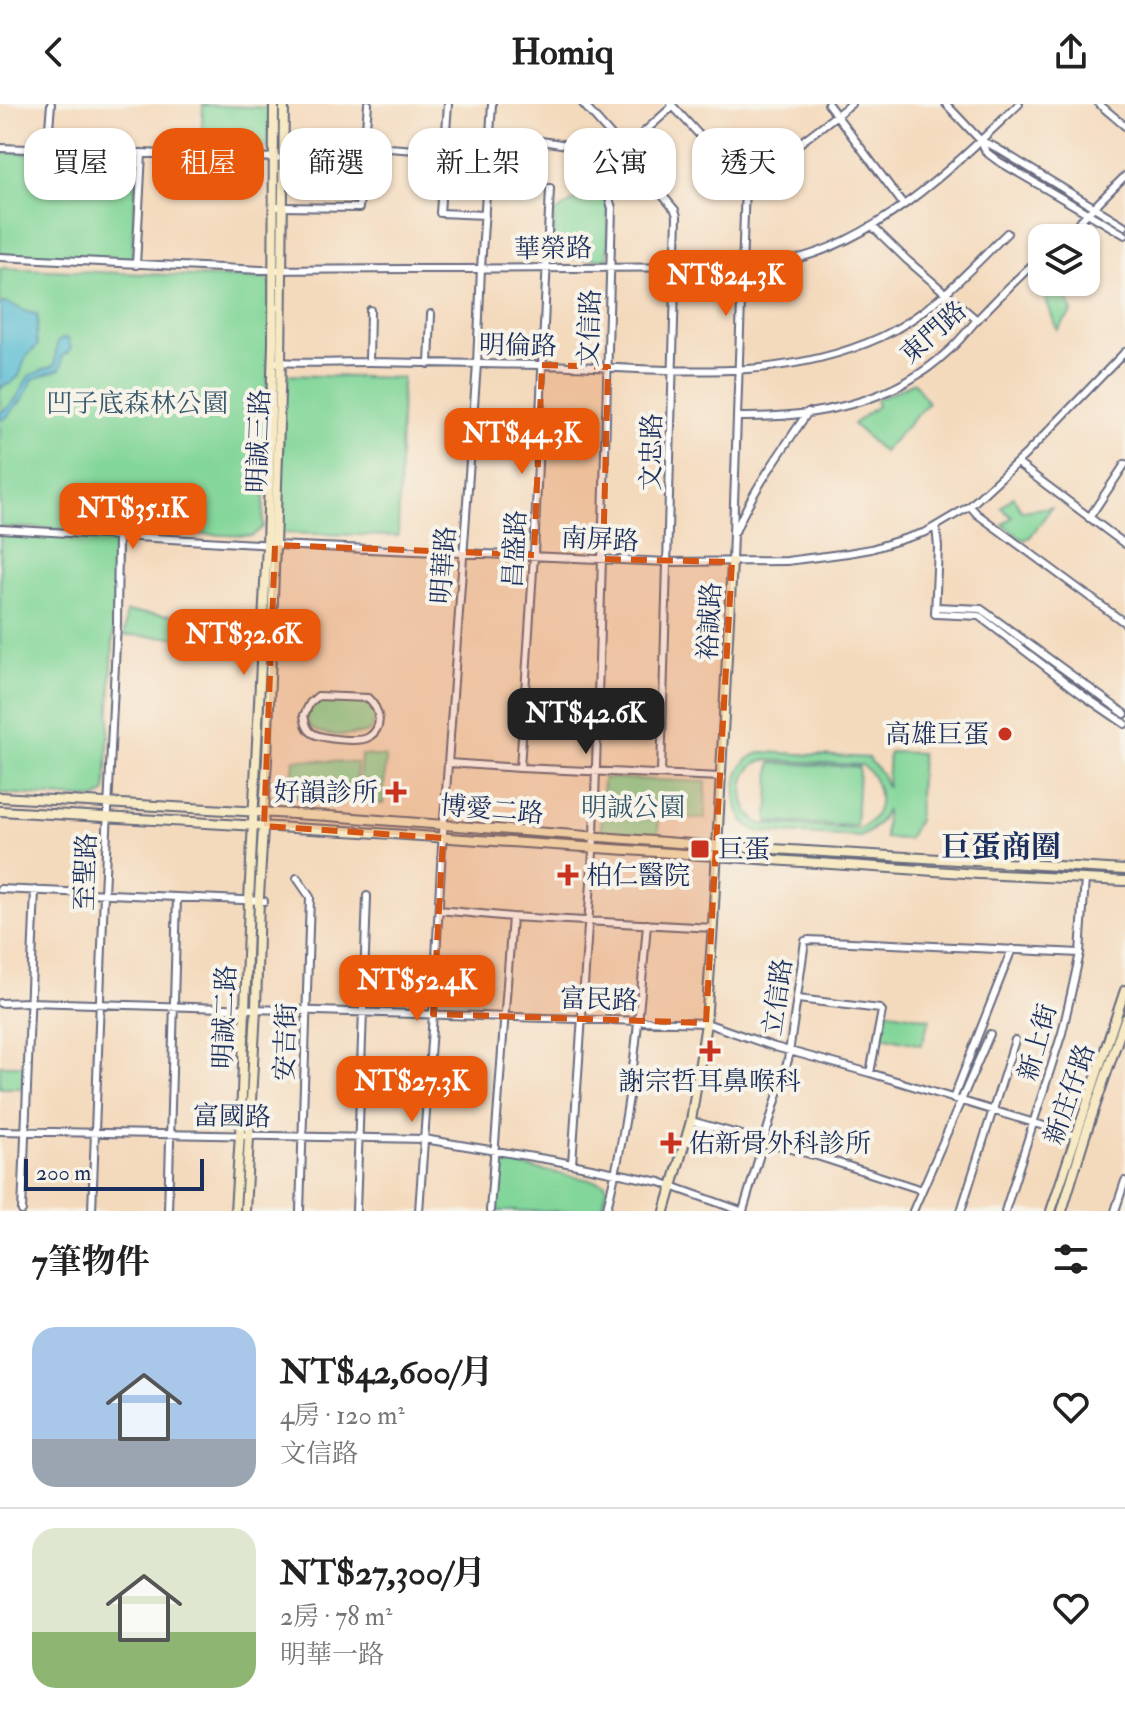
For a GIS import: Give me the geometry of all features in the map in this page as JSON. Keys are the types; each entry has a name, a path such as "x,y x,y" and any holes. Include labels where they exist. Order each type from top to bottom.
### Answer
{"street":[{"path":"49,128 51,104"},
{"name":"明誠三路","path":"264,826 277,362 278,207 274,104"},
{"name":"明誠三路","path":"284,104 284,128"},
{"path":"366,128 368,104"},
{"path":"446,128 448,104"},
{"name":"明華路","path":"491,128 492,104"},
{"name":"文忠路","path":"583,104 604,128"},
{"path":"828,104 903,204"},
{"path":"804,140 851,104"},
{"path":"946,104 981,141 986,152 998,161 1125,226"},
{"name":"華榮路","path":"0,257 278,270 742,266 785,262 873,227 949,170 1019,104"},
{"path":"1099,104 1125,126"},
{"path":"648,128 673,105 694,128"},
{"name":"文信路","path":"548,142 569,144 579,149 611,202 613,214 594,848 572,1164"},
{"path":"0,148 24,150"},
{"path":"136,153 280,159"},
{"path":"136,265 142,153"},
{"path":"1077,224 1125,176"},
{"name":"昌盛路","path":"520,768 534,555 550,188"},
{"name":"明誠三路","path":"278,207 280,192"},
{"path":"278,207 359,208 360,200"},
{"path":"441,200 440,213 485,215"},
{"name":"明華路","path":"419,1211 486,200"},
{"name":"文忠路","path":"661,773 677,224 675,210 666,200"},
{"name":"裕誠路","path":"665,1211 691,1121 706,1023 732,562 744,200"},
{"path":"1091,210 1125,235"},
{"path":"873,227 977,320"},
{"name":"明倫路","path":"277,362 542,365 673,371 739,370 799,364 876,339 918,314 946,293 1007,233"},
{"name":"東門路","path":"738,417 759,418 808,412 859,402 899,388 947,353 1028,270"},
{"path":"369,362 370,310"},
{"path":"429,364 431,314"},
{"name":"南屏路","path":"0,529 271,545 668,562 811,559 867,550 912,537 936,527 970,506 1017,463 1125,352"},
{"path":"733,536 770,468 808,412"},
{"path":"1017,463 1125,544"},
{"path":"1089,518 1125,464"},
{"path":"970,506 1125,623"},
{"path":"936,527 936,610"},
{"name":"至聖路","path":"92,1211 118,536"},
{"name":"明誠三路","path":"252,825 271,545"},
{"path":"936,610 981,609 1125,714"},
{"path":"936,610 979,616 1125,724"},
{"path":"1084,696 1088,688"},
{"path":"318,696 340,696 368,698 376,706 380,717 369,737 343,739 314,735 308,729 304,715 318,696"},
{"path":"449,763 721,777"},
{"name":"博愛二路","path":"0,797 264,812 717,846 1125,870"},
{"name":"博愛二路","path":"0,811 1125,881"},
{"name":"明誠二路","path":"235,1211 256,1009 257,901 252,825"},
{"name":"明誠二路","path":"245,1211 245,1009 264,826"},
{"name":"安吉街","path":"297,878 310,897 300,1211"},
{"name":"新上街","path":"1005,1211 1062,1033 1080,953 1085,879"},
{"path":"0,889 257,901"},
{"path":"22,1211 35,890"},
{"path":"356,1211 367,896"},
{"path":"168,1211 177,897"},
{"path":"439,910 713,928"},
{"path":"490,1211 512,917"},
{"path":"606,1211 616,1173 639,1021 647,924"},
{"name":"立信路","path":"742,1211 790,1050 805,941 1012,949"},
{"path":"953,1099 1012,949 1080,953"},
{"name":"新庄仔路","path":"1062,1211 1080,1137 1125,990"},
{"path":"798,999 882,1011 870,1073"},
{"name":"富民路","path":"0,1003 706,1023 1080,1137"},
{"name":"新庄仔路","path":"1051,1211 1125,1019"},
{"path":"913,1211 990,1034"},
{"path":"961,1211 1015,1040"},
{"path":"691,1121 764,1140 922,1190"},
{"name":"富國路","path":"0,1131 424,1139 616,1173 673,1186 742,1211"},
{"path":"1115,1211 1125,1181"}],"highlighted area":[{"path":"542,365 608,367 603,559 732,562 706,1023 433,1014 443,838 264,826 275,545 534,555"}],"green space":[{"path":"203,105 270,108 266,149 264,128 202,128"},
{"path":"0,152 24,153 24,200 135,200 132,260 0,255"},
{"path":"574,200 605,200 608,206 608,259 553,258 554,214"},
{"name":"凹子底森林公園","path":"0,268 267,279 271,285 263,527 252,536 0,527"},
{"path":"1045,296 1067,296 1072,312 1057,330"},
{"path":"284,375 402,378 398,536 280,533"},
{"path":"914,382 928,403 883,452 853,424 877,406 876,400"},
{"path":"1013,497 1022,511 1052,507 1030,537 1024,540 1003,525 1012,517 1001,508"},
{"path":"0,532 118,537 106,792 96,799 0,793"},
{"path":"126,612 189,616 188,638 125,635"},
{"path":"358,700 371,704 376,718 370,731 335,735 313,728 308,722 308,713 317,701"},
{"path":"763,752 869,758 887,787 889,752 921,753 918,820 908,839 885,838 886,809 870,832 860,837 760,832 747,825 740,814 736,788 737,778 745,763","holes":["765,760 862,765 875,780 879,799 874,816 859,829 762,824 755,820 746,806 744,780 753,766"]},
{"path":"361,755 386,757 383,804 358,802"},
{"path":"294,759 357,763 354,802 291,797"},
{"path":"771,763 859,767 856,826 768,822"},
{"name":"明誠公園","path":"603,778 706,782 705,819 659,817 658,834 601,833"},
{"path":"887,1011 930,1019 921,1045 882,1036"},
{"path":"0,1065 23,1065 23,1088 0,1088"},
{"path":"503,1162 605,1183 607,1188 601,1211 495,1211 499,1166"}],"water":[{"path":"0,304 37,314 38,345 26,357 19,376 0,390"},
{"path":"68,339 71,348 62,356 60,369 33,379 22,401 0,420 0,412 14,401 29,376 55,365 57,342"}],"place":[{"name":"高雄巨蛋","path":"1005,734"},
{"name":"好韻診所","path":"396,792"},
{"name":"巨蛋","path":"700,849"},
{"name":"柏仁醫院","path":"568,875"},
{"name":"謝宗哲耳鼻喉科","path":"710,1051"},
{"name":"佑新骨外科診所","path":"671,1143"}],"district":[{"name":"巨蛋商圈","path":"1001,847"}]}
